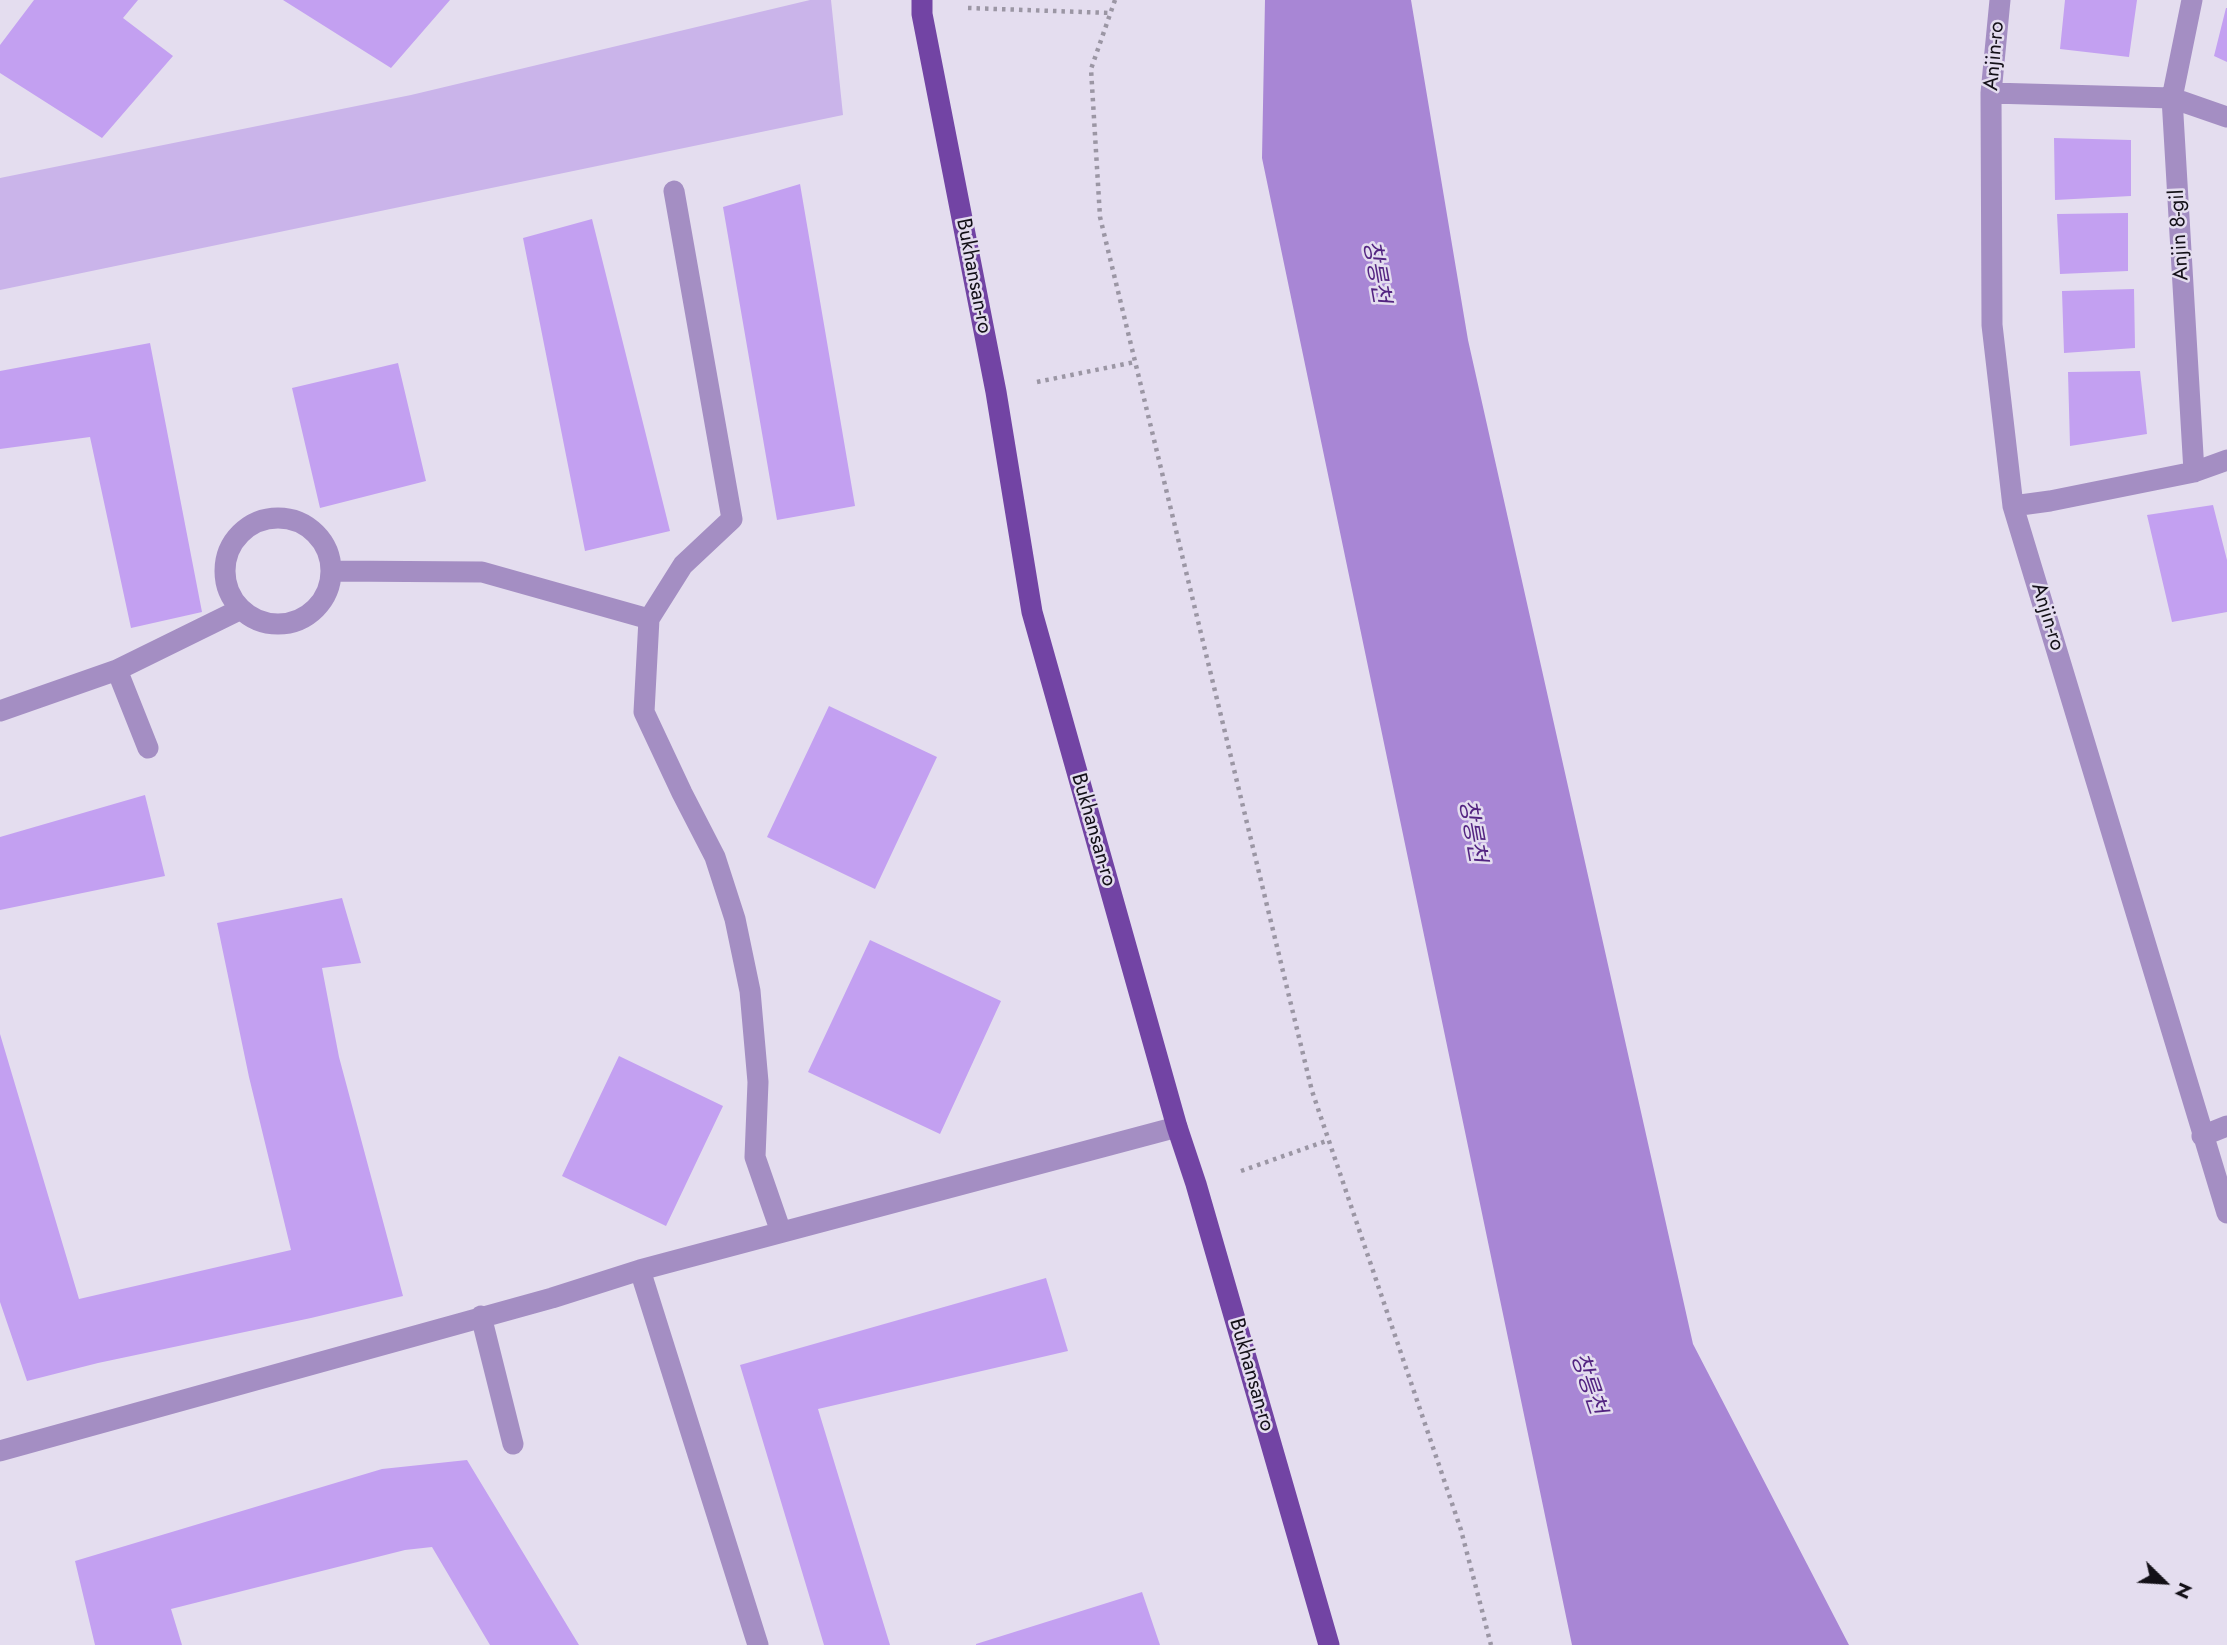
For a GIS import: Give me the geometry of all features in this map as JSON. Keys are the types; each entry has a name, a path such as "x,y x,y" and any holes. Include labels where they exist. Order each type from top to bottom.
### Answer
{"main road":[{"name":"Bukhansan-ro","path":"922,0 922,14 996,392 1032,612 1177,1127 1196,1184 1329,1645"}],"street":[{"name":"Anjin-ro","path":"2000,0 1991,93 1992,325 2013,506 2227,1213"},
{"name":"Anjin 8-gil","path":"2192,0 2172,98 2194,472"},
{"path":"1991,93 2172,98 2227,117"},
{"path":"674,191 732,519 683,565 649,619 644,712 715,857 735,919 750,991 758,1082 755,1157 780,1232"},
{"path":"2013,506 2194,472 2227,460"},
{"path":"272,517 290,518 307,525 320,537 329,553 332,571 329,589 320,604 307,616 290,623 273,624 256,620 241,609 231,596 225,579 225,562 231,545 241,532 255,522 272,517"},
{"path":"332,571 482,572 649,619"},
{"path":"0,711 117,670 241,609"},
{"path":"117,670 148,748"},
{"path":"2202,1136 2227,1126"},
{"path":"0,1451 552,1298 640,1270 1177,1127"},
{"path":"640,1270 758,1645"},
{"path":"481,1316 513,1444"}],"path":[{"path":"1115,0 1091,69 1100,217 1312,1091 1461,1530 1490,1645"},
{"path":"968,8 1111,13"},
{"path":"1037,382 1135,362"},
{"path":"1241,1171 1329,1140"}],"shaded area":[{"path":"810,0 831,0 843,115 0,290 0,178 411,95"}],"water":[{"name":"창릉천","path":"1265,0 1411,0 1468,340 1693,1344 1849,1645 1572,1645 1262,158"}],"building":[{"path":"34,0 138,0 123,18 173,56 102,138 0,73 0,45"},
{"path":"283,0 450,0 391,68"},
{"path":"2065,0 2137,0 2129,57 2060,49"},
{"path":"2227,8 2227,62 2214,56"},
{"path":"2054,138 2131,140 2131,196 2055,200"},
{"path":"800,184 855,506 777,520 723,207"},
{"path":"2128,213 2128,271 2060,274 2057,214"},
{"path":"592,219 670,531 585,551 523,238"},
{"path":"2134,289 2135,348 2064,353 2062,291"},
{"path":"150,343 202,612 131,628 90,437 0,449 0,371"},
{"path":"398,363 426,481 320,508 292,388"},
{"path":"2140,371 2147,434 2070,446 2068,372"},
{"path":"2213,505 2227,560 2227,612 2172,622 2147,515"},
{"path":"829,706 937,757 875,889 767,837"},
{"path":"145,795 165,876 0,910 0,837"},
{"path":"342,898 361,963 322,968 339,1057 403,1296 27,1381 0,1302 0,1034 79,1299 291,1250 249,1077 217,923"},
{"path":"870,940 1001,1001 940,1134 808,1072"},
{"path":"619,1056 723,1106 666,1226 562,1176"},
{"path":"1046,1278 1068,1351 818,1409 890,1645 824,1645 740,1365"},
{"path":"467,1460 579,1645 490,1645 432,1547 405,1550 171,1609 182,1645 95,1645 75,1561 382,1469"},
{"path":"1142,1592 1160,1645 976,1645 976,1644"}]}
